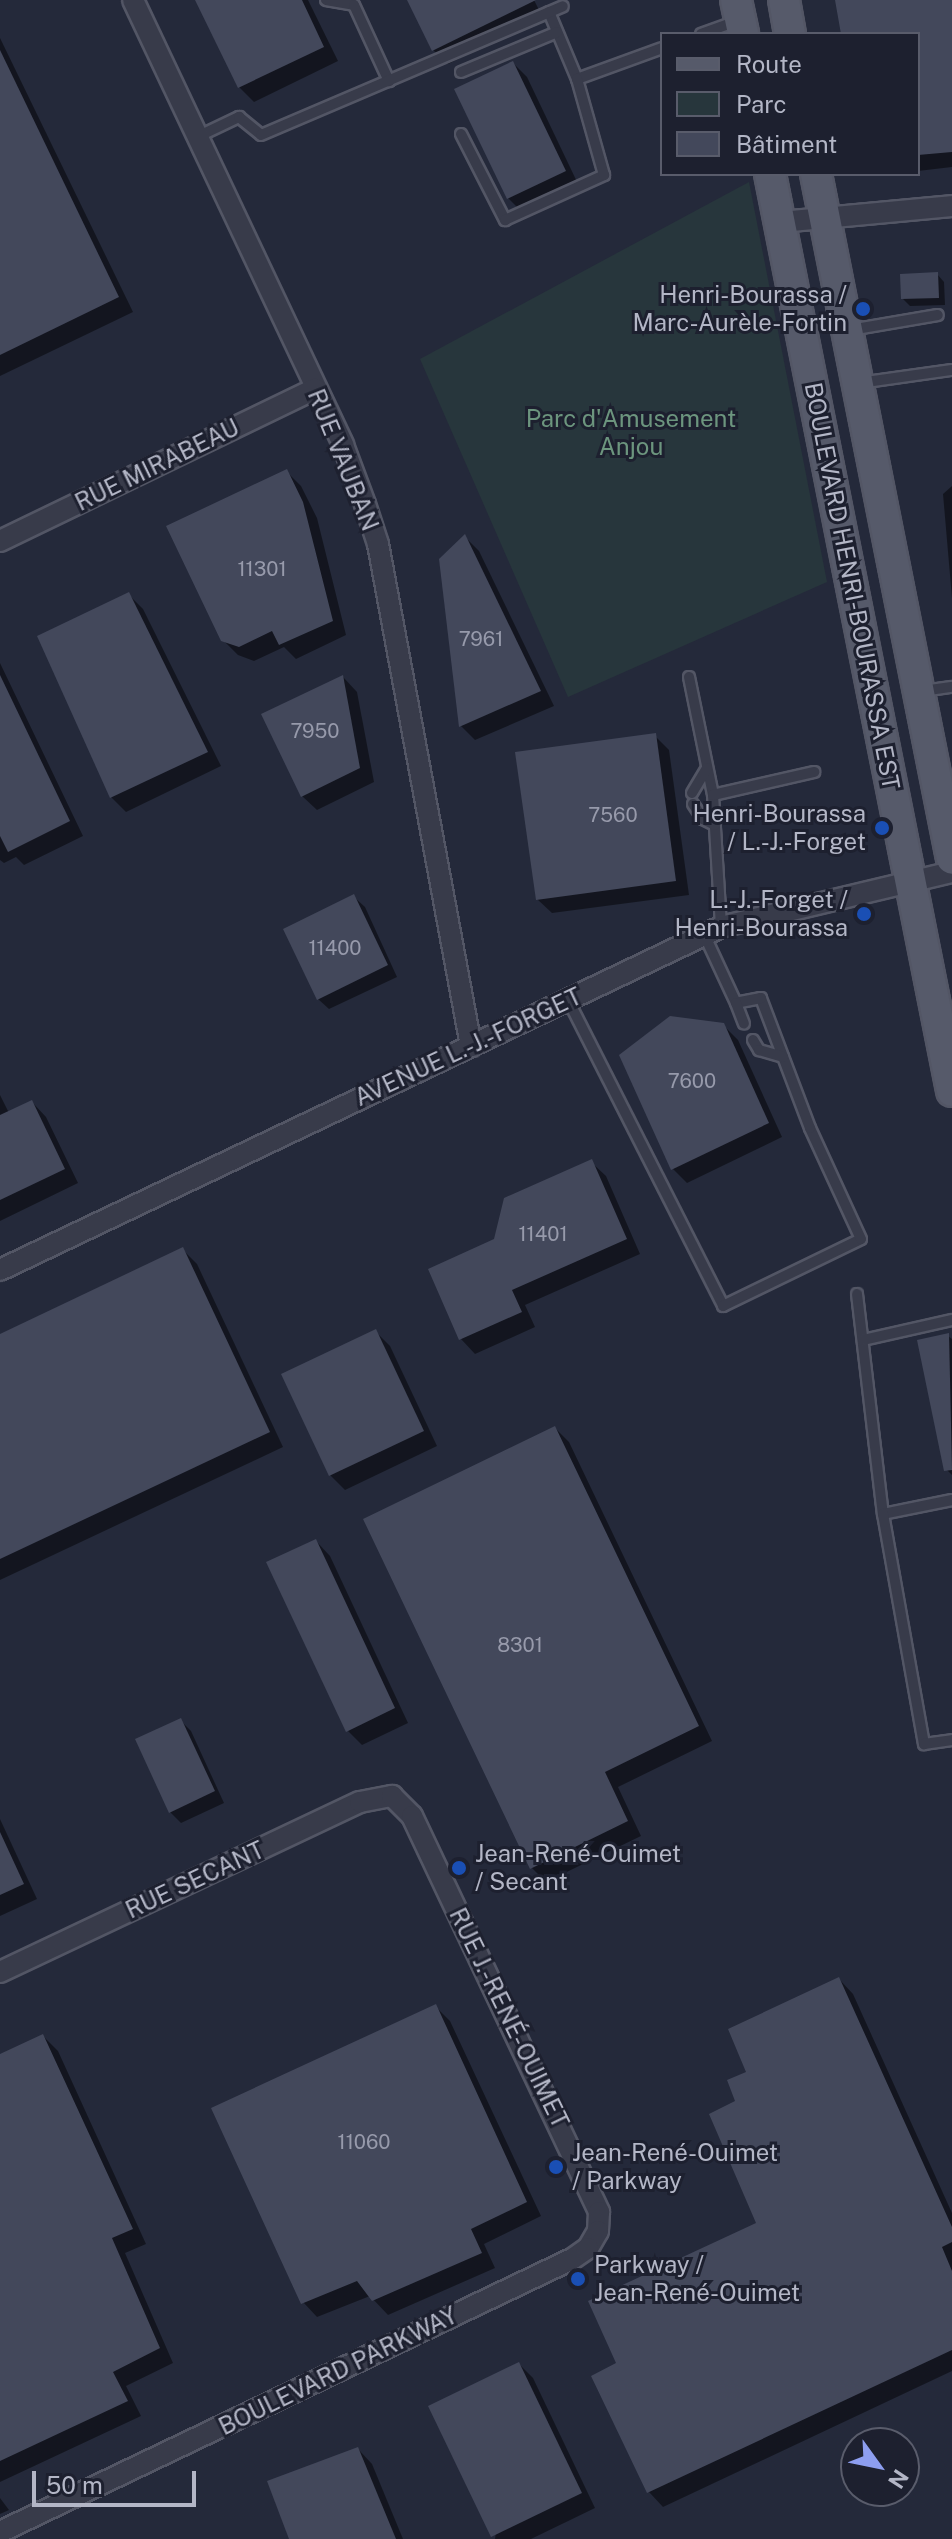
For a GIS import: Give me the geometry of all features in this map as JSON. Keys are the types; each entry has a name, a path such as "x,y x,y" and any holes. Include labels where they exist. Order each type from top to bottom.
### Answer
{"main road":[{"path":"784,0 790,32"},
{"name":"BOULEVARD HENRI-BOURASSA EST","path":"770,176 952,1091"},
{"name":"BOULEVARD HENRI-BOURASSA EST","path":"816,176 952,859"}],"street":[{"name":"RUE VAUBAN","path":"133,0 343,445 378,544 471,1046"},
{"path":"780,222 824,221 952,206"},
{"name":"RUE MIRABEAU","path":"0,541 315,389"},
{"name":"AVENUE L.-J.-FORGET","path":"0,1270 713,930 952,872"},
{"name":"RUE SECANT","path":"0,1972 360,1802 392,1796"},
{"name":"RUE J.-RENÉ-OUIMET","path":"392,1796 412,1816 593,2194 598,2231 588,2248"},
{"name":"BOULEVARD PARKWAY","path":"0,2532 588,2248"}],"lane":[{"path":"326,0 356,2 389,81"},
{"path":"197,137 239,117 261,135 575,0"},
{"path":"461,134 505,220 604,175 577,79 549,12"},
{"path":"706,32 740,18"},
{"path":"461,72 557,32"},
{"path":"577,79 660,49"},
{"path":"847,331 938,315"},
{"path":"859,383 952,370"},
{"path":"689,677 713,795 713,930 744,1024"},
{"path":"921,691 952,687"},
{"path":"707,768 692,799 703,819 715,825"},
{"path":"713,795 814,772"},
{"path":"568,1000 723,1306 861,1239 761,998 736,1003"},
{"path":"753,1040 759,1050 783,1057"},
{"path":"857,1294 883,1514 924,1744 952,1740"},
{"path":"863,1340 952,1320"},
{"path":"883,1514 952,1500"}],"green space":[{"name":"Parc d'Amusement Anjou","path":"749,182 827,582 568,697 420,359"}],"building":[{"path":"195,0 302,0 324,47 238,88"},
{"path":"407,0 536,0 432,51"},
{"path":"835,0 952,0 952,152 920,155 920,32 841,32"},
{"path":"0,50 119,297 0,355"},
{"path":"513,61 566,171 507,199 454,89"},
{"path":"938,272 939,298 901,299 900,274"},
{"path":"287,469 303,502 333,621 279,645 272,631 239,647 221,641 166,526"},
{"path":"465,534 541,691 459,727 439,559"},
{"path":"129,592 208,752 110,798 37,636"},
{"path":"0,675 70,821 8,852 0,836"},
{"path":"343,675 360,768 301,797 261,714"},
{"path":"656,733 676,881 536,900 515,752"},
{"path":"354,894 388,965 317,1000 283,929"},
{"path":"670,1016 724,1023 769,1123 671,1170 619,1055"},
{"path":"32,1100 65,1169 0,1200 0,1115"},
{"path":"592,1159 627,1239 512,1290 522,1312 459,1340 428,1269 494,1239 504,1198"},
{"path":"183,1247 270,1432 0,1559 0,1334"},
{"path":"376,1329 424,1431 329,1476 281,1374"},
{"path":"949,1333 952,1470 944,1471 917,1340"},
{"path":"555,1426 699,1726 605,1772 628,1821 530,1869 363,1519"},
{"path":"316,1539 395,1708 346,1732 266,1562"},
{"path":"181,1718 215,1791 169,1813 135,1739"},
{"path":"0,1832 24,1884 0,1895"},
{"path":"839,1977 952,2227 952,2242 942,2247 952,2271 952,2350 647,2493 591,2376 616,2363 588,2301 756,2223 709,2114 735,2101 727,2080 746,2072 728,2029"},
{"path":"436,2004 527,2202 471,2229 482,2253 372,2301 357,2281 301,2304 211,2108"},
{"path":"43,2034 133,2229 112,2238 160,2348 113,2372 128,2401 0,2461 0,2054"},
{"path":"519,2362 582,2493 491,2537 428,2406"},
{"path":"358,2447 396,2539 289,2539 267,2481"}],"place":[{"name":"Henri-Bourassa / Marc-Aurèle-Fortin","path":"863,309"},
{"name":"Henri-Bourassa / L.-J.-Forget","path":"882,828"},
{"name":"L.-J.-Forget / Henri-Bourassa","path":"864,914"},
{"name":"Jean-René-Ouimet / Secant","path":"459,1868"},
{"name":"Jean-René-Ouimet / Parkway","path":"556,2167"},
{"name":"Parkway / Jean-René-Ouimet","path":"578,2279"}]}
